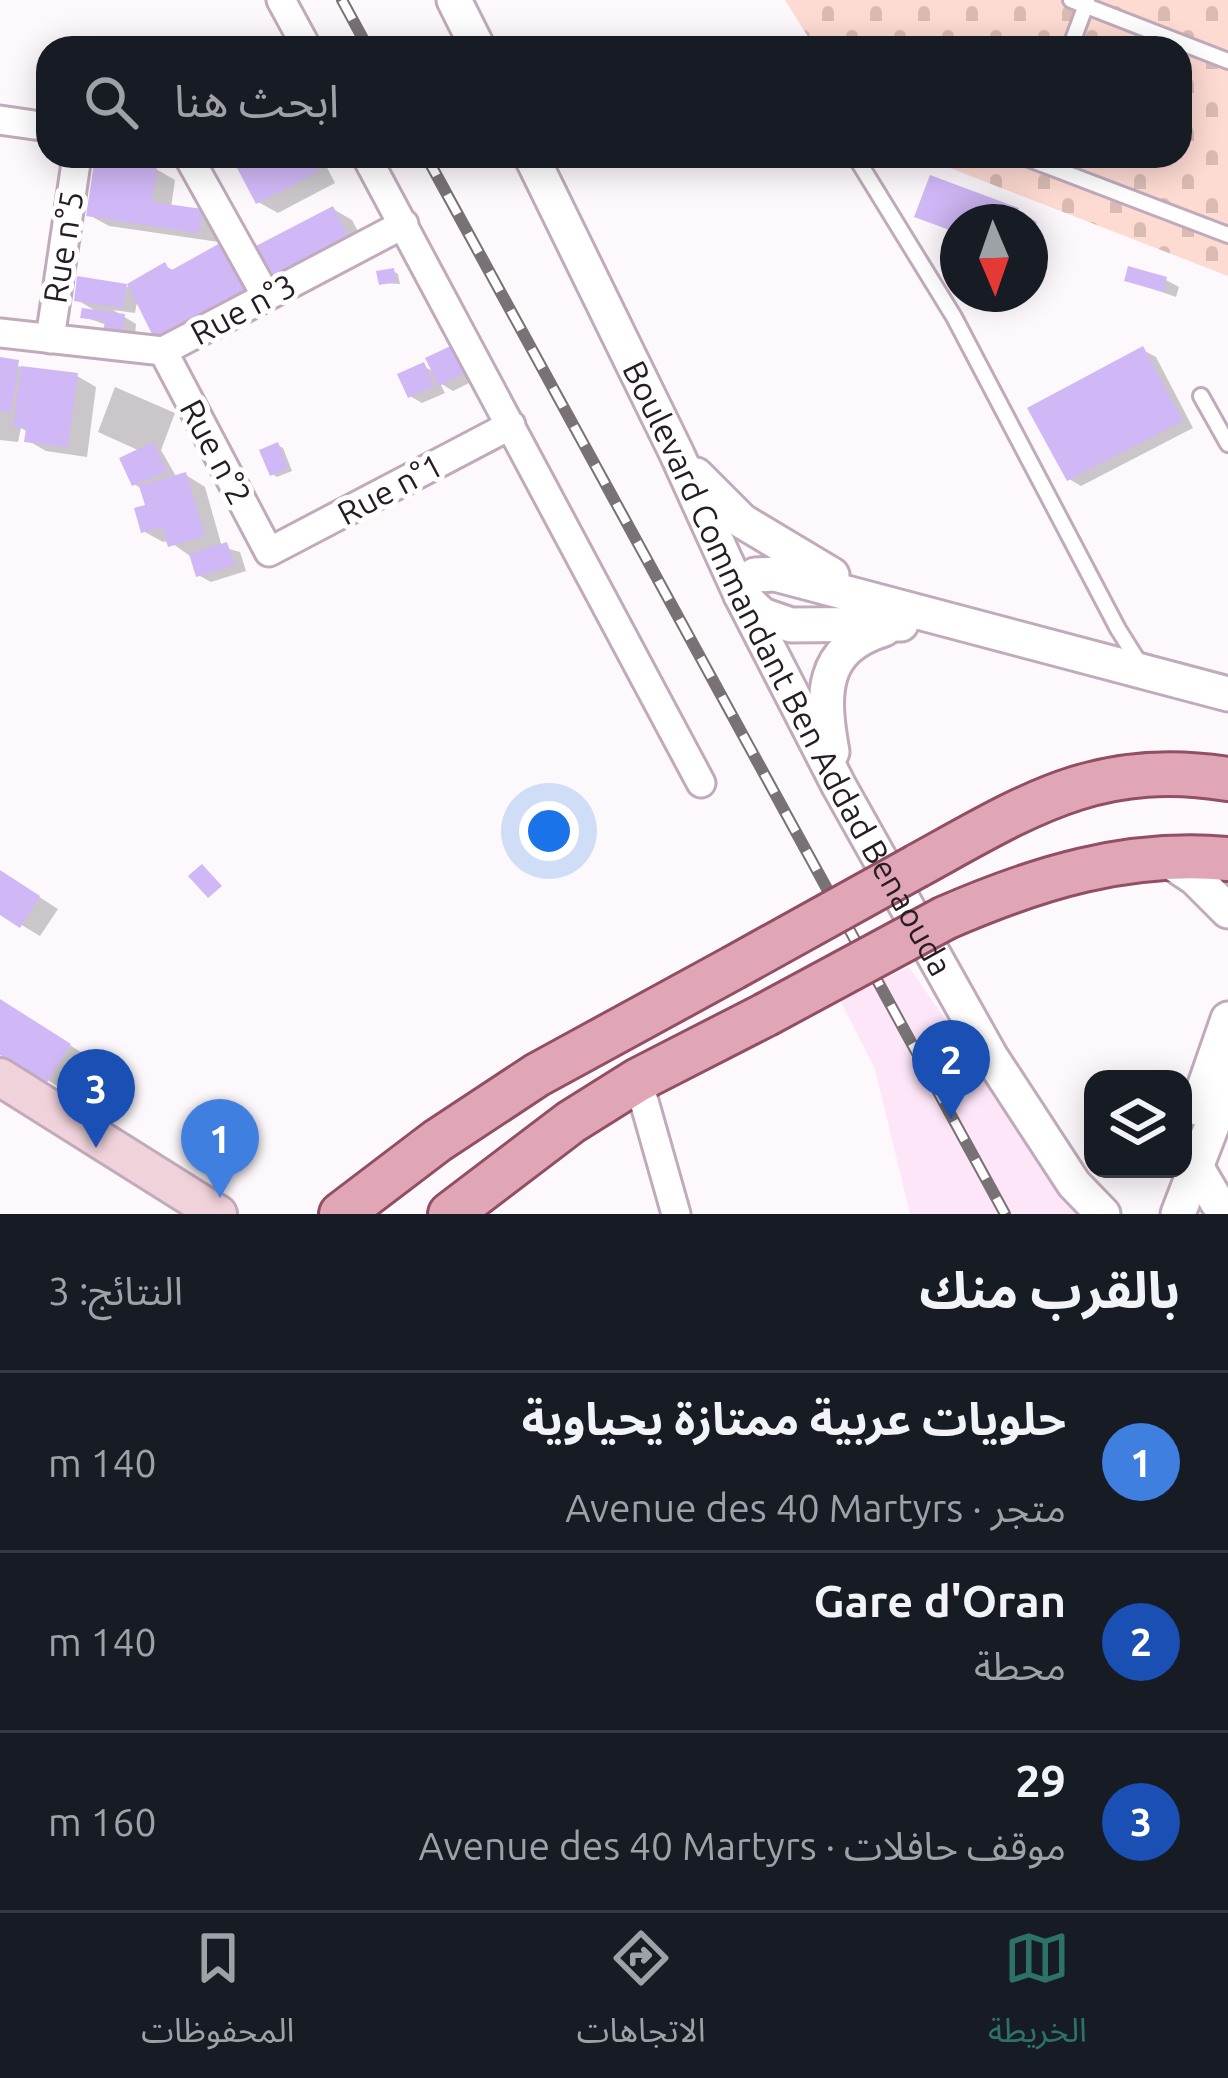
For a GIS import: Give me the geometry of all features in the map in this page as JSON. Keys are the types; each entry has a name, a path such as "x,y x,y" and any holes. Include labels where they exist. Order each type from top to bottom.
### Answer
{"main road":[{"path":"341,1214 536,1075 1051,795 1097,780 1146,773 1228,779"},
{"path":"450,1214 518,1159 638,1080 945,918 1042,880 1124,860 1162,856 1228,859"},
{"path":"2,1081 177,1204 218,1214"}],"street":[{"path":"281,0 300,36"},
{"path":"454,0 472,36"},
{"path":"0,120 36,125"},
{"name":"Rue n°5","path":"50,339 75,168"},
{"path":"195,168 266,296"},
{"path":"373,168 701,783"},
{"name":"Boulevard Commandant Ben Addad Benaouda","path":"537,168 838,786 991,1057 1083,1195 1103,1214"},
{"name":"Rue n°3","path":"0,332 163,351 404,224"},
{"name":"Rue n°2","path":"163,351 269,552"},
{"name":"Rue n°1","path":"269,552 511,425"},
{"path":"676,452 715,497 774,542 845,582 944,621"},
{"path":"944,621 791,625 762,615 741,595 748,578 775,574 1228,694"},
{"path":"838,786 826,716 831,670 856,641 901,624"},
{"path":"1162,856 1195,878 1228,911"},
{"path":"1192,1149 1221,1101 1228,1019"},
{"path":"638,1080 676,1214"},
{"path":"1192,1169 1228,1213"},
{"name":"Boulevard Commandant Ben Addad Benaouda","path":"1066,1170 1131,1214"},
{"path":"1157,1214 1176,1178"},
{"path":"1178,1214 1183,1178"}],"lane":[{"path":"1073,36 1081,2 1166,36"},
{"path":"1192,47 1228,61"},
{"path":"862,168 954,317 1118,629 1145,671"},
{"path":"1055,168 1228,235"},
{"path":"1201,396 1228,444"}],"shaded area":[{"path":"909,967 1083,1214 910,1214 875,1069 840,1000"}],"green space":[{"path":"785,0 1228,0 1228,276 950,168 1192,168 1192,36 808,36"}],"building":[{"path":"93,168 157,168 152,202 203,209 199,233 86,216"},
{"path":"237,168 316,168 318,172 256,204"},
{"path":"930,175 1008,204 940,204 940,226 914,217"},
{"path":"333,206 351,241 275,281 256,246"},
{"path":"222,242 252,297 156,342 127,284 165,262 170,271"},
{"path":"1128,266 1167,277 1163,292 1124,281"},
{"path":"394,268 396,282 379,285 376,271"},
{"path":"77,276 127,284 123,308 74,301"},
{"path":"82,308 125,314 121,341 102,338 105,321 80,318"},
{"path":"457,343 471,370 439,386 425,358"},
{"path":"1143,346 1183,421 1067,481 1027,408"},
{"path":"0,357 19,360 11,413 0,411"},
{"path":"424,362 434,386 408,398 397,374"},
{"path":"21,366 78,373 68,447 24,442 26,428 13,427"},
{"path":"153,442 167,471 132,486 119,458"},
{"path":"278,442 288,468 270,476 259,450"},
{"path":"186,472 205,536 168,547 162,527 141,533 134,508 145,505 139,486"},
{"path":"227,542 235,565 196,577 189,554"},
{"path":"202,864 222,886 208,898 188,876"},
{"path":"0,870 40,896 20,928 0,915"},
{"path":"0,999 71,1044 46,1084 0,1055"},
{"path":"97,1071 108,1075 101,1096 89,1092"}],"railway":[{"path":"342,0 362,36"},
{"path":"433,168 1005,1214"}],"place":[{"name":"Gare d'Oran","path":"951,1119"},
{"name":"29","path":"96,1148"},
{"name":"حلويات عربية ممتازة يحياوية","path":"220,1198"}]}
